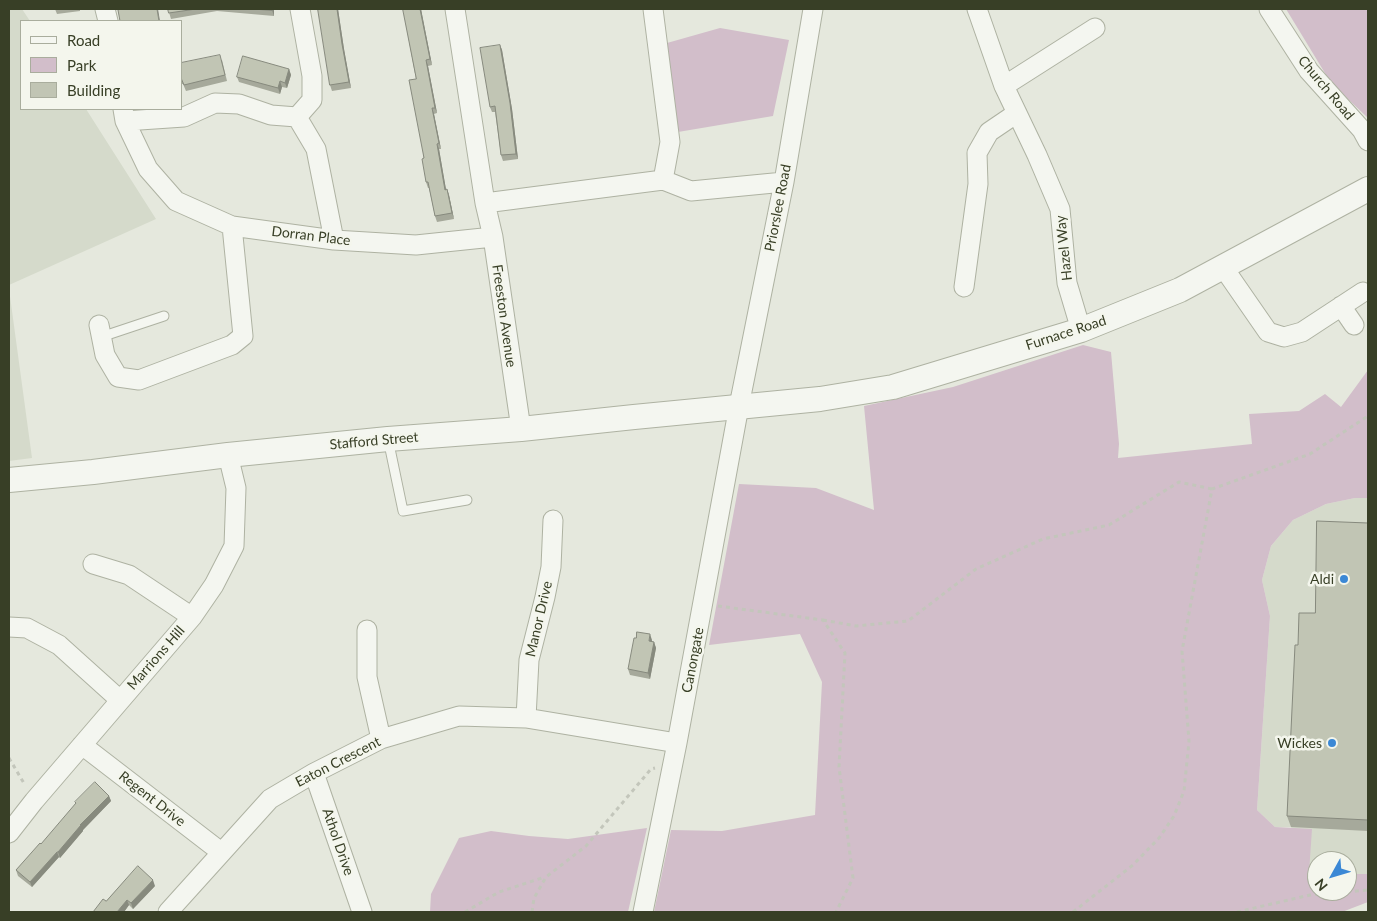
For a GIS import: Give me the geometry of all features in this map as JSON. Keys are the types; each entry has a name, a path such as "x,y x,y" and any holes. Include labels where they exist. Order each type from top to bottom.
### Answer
{"street":[{"path":"297,117 312,100 312,76 300,9"},
{"name":"Freeston Avenue","path":"455,9 484,203 493,237 521,429"},
{"path":"653,9 670,142 663,180"},
{"name":"Priorslee Road","path":"739,406 784,182 814,9"},
{"name":"Hazel Way","path":"977,9 1004,86 1060,209 1067,283 1081,330"},
{"name":"Church Road","path":"1269,9 1309,72 1362,130 1368,141"},
{"path":"1004,86 1095,28"},
{"path":"124,115 184,117 215,103 239,104 271,115 297,117"},
{"path":"964,287 978,184 977,153 989,132 1017,113"},
{"name":"Dorran Place","path":"124,115 148,169 176,201 232,226 334,240 416,245 493,237"},
{"path":"297,117 316,149 334,240"},
{"path":"484,203 663,180 691,191 784,182"},
{"name":"Furnace Road","path":"739,406 820,399 893,387 1081,330 1180,290 1368,189"},
{"path":"100,331 105,355 118,377 139,380 232,345 243,336 232,226"},
{"path":"1223,267 1268,332 1284,337 1302,332 1364,292"},
{"path":"1341,306 1354,325"},
{"name":"Stafford Street","path":"9,480 93,472 228,455 388,439 521,429 739,406"},
{"name":"Canongate","path":"643,912 676,751 739,406"},
{"name":"Marrions Hill","path":"9,833 34,801 192,617 214,585 234,546 236,488 228,455"},
{"name":"Manor Drive","path":"526,718 529,660 551,567 553,520"},
{"path":"93,564 129,575 192,617"},
{"path":"9,627 28,628 59,645 120,700"},
{"path":"367,630 367,677 381,739"},
{"name":"Eaton Crescent","path":"168,912 270,799 314,773 381,739 459,716 526,718 676,751"},
{"name":"Regent Drive","path":"82,745 221,852"},
{"name":"Athol Drive","path":"314,773 362,912"}],"lane":[{"path":"100,331 164,316"},
{"path":"388,439 403,510 467,500"}],"path":[{"path":"703,604 856,626 908,621 976,569 1043,539 1109,526 1179,482 1212,489 1310,454 1368,416"},
{"path":"1073,912 1133,865 1159,838 1174,816 1184,791 1189,741 1182,651 1212,489"},
{"path":"823,620 845,653 839,767 853,878 836,912"},
{"path":"465,912 499,892 546,877 586,846 651,769 676,751"},
{"path":"9,758 34,801"},
{"path":"532,912 534,898 546,877"},
{"path":"1237,912 1310,895 1368,890"}],"shaded area":[{"path":"9,9 22,9 29,20 20,20 20,110 87,110 156,219 9,285"},
{"path":"9,289 32,458 9,461"},
{"path":"1355,498 1368,498 1368,874 1357,874 1357,851 1307,851 1307,869 1291,827 1275,827 1257,810 1270,616 1262,580 1271,546 1293,520 1326,504"}],"green space":[{"path":"1286,9 1368,9 1368,118 1331,83"},
{"path":"720,28 789,40 773,116 678,132 667,43"},
{"path":"1083,345 1111,352 1119,444 1118,458 1252,444 1249,414 1299,411 1325,394 1341,407 1368,370 1368,498 1355,498 1326,504 1293,520 1271,546 1262,580 1270,616 1257,810 1275,827 1312,829 1310,851 1307,851 1307,901 1357,901 1357,874 1368,874 1368,902 1342,912 654,912 671,830 722,831 815,815 822,682 800,634 709,645 739,484 816,488 874,510 864,406 953,387"},
{"path":"647,828 628,912 430,912 431,894 459,838 491,831 568,839"}],"building":[{"path":"157,9 159,20 120,20 118,10"},
{"path":"168,9 196,9 169,13"},
{"path":"318,9 337,9 349,82 330,85"},
{"path":"403,9 420,9 430,59 426,60 435,108 432,108 439,143 437,144 445,190 447,189 452,213 435,216 428,182 426,182 422,159 424,158 409,80 416,79"},
{"path":"500,45 516,154 501,155 495,106 490,107 480,48"},
{"path":"220,55 225,75 184,85 182,80 182,63"},
{"path":"243,56 289,69 285,83 280,81 278,88 237,77"},
{"path":"1317,521 1368,523 1368,820 1287,816 1295,645 1298,645 1299,613 1315,613"},
{"path":"637,632 650,634 649,641 654,642 648,673 628,669"},
{"path":"95,782 109,796 80,825 30,882 16,870 41,844 75,802"},
{"path":"138,866 153,880 131,903 127,900 117,912 93,912 103,899 106,901"}],"place":[{"name":"Aldi","path":"1344,579"},
{"name":"Wickes","path":"1332,743"}]}
